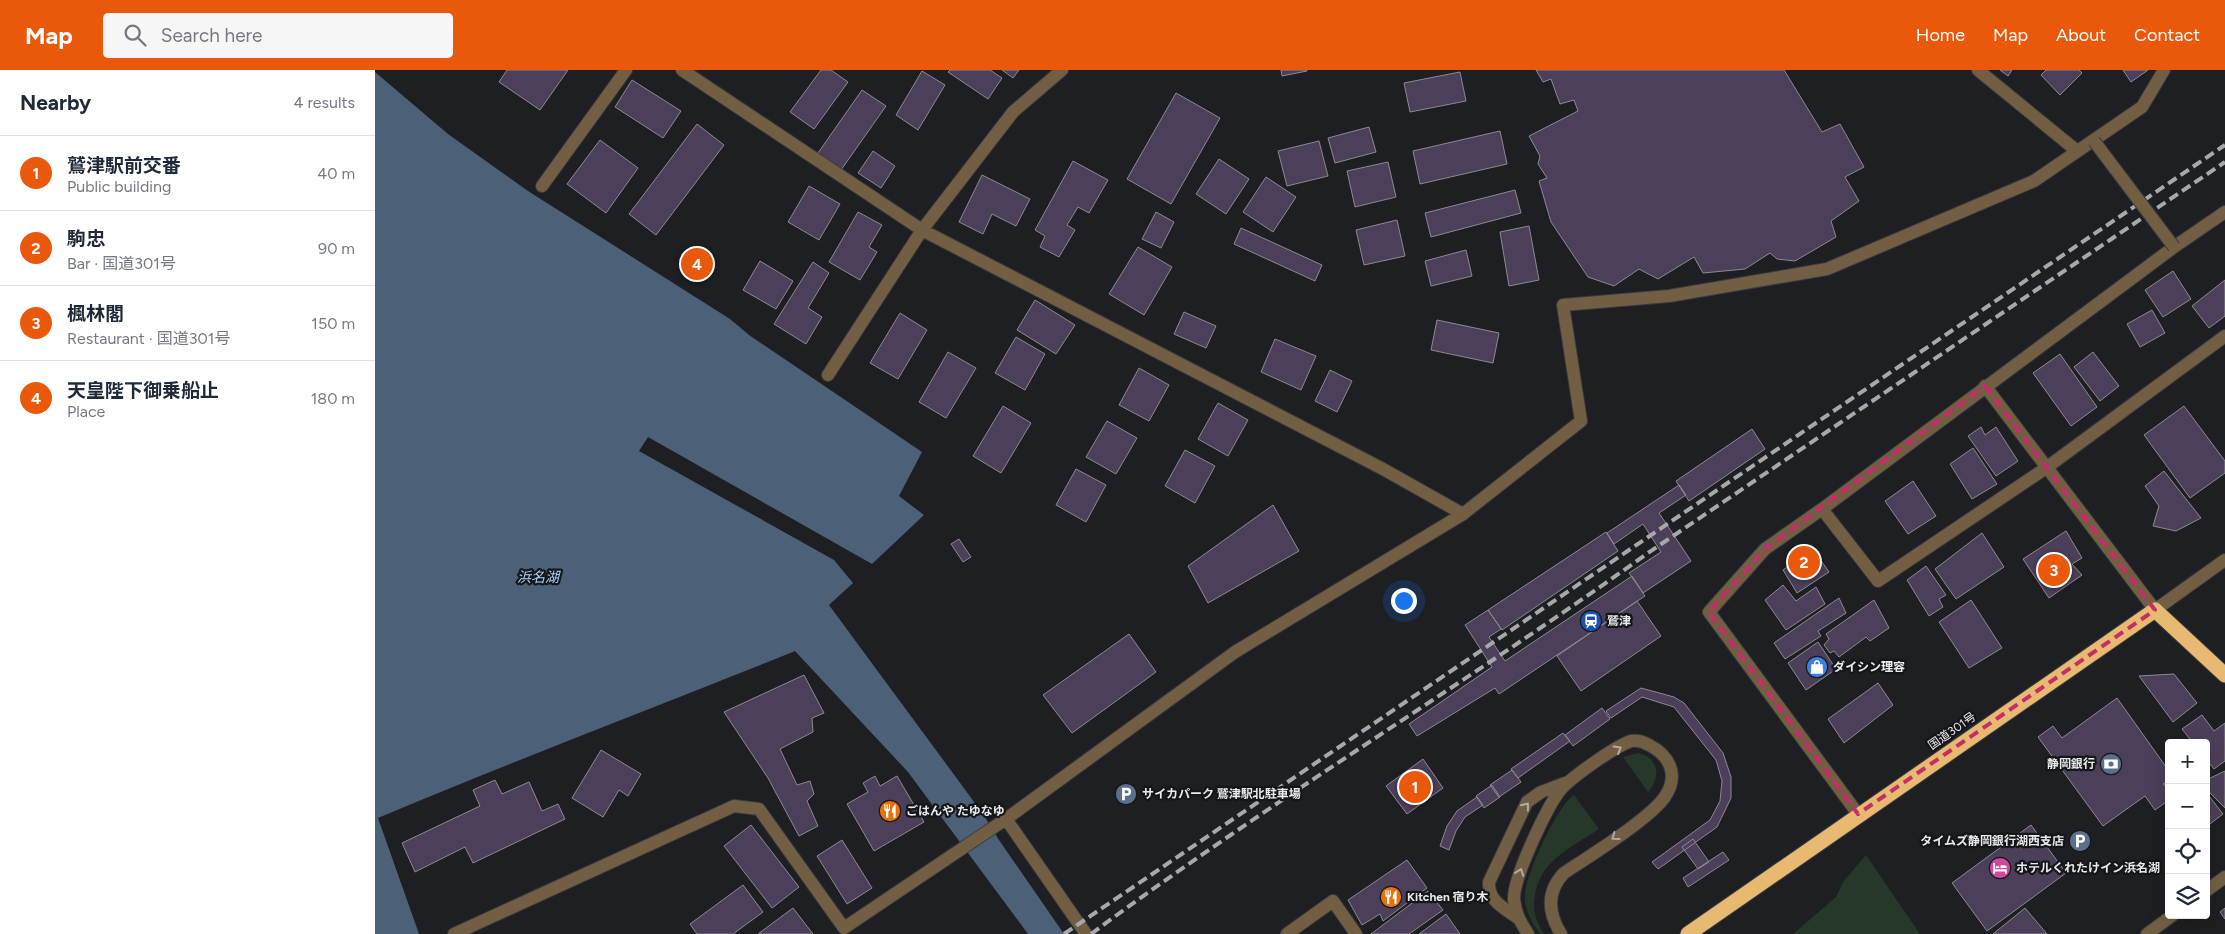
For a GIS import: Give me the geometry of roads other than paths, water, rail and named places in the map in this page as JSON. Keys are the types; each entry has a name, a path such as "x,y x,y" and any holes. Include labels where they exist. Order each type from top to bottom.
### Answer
{"highway":[{"path":"2155,610 2225,675"},
{"name":"国道301号","path":"1688,934 1858,814 2155,610"}],"street":[{"path":"542,186 626,70"},
{"path":"683,70 922,230 1383,469 1463,514"},
{"path":"828,374 922,230 1013,112 1062,70"},
{"path":"1977,70 2077,151"},
{"path":"455,934 734,806 759,809 844,928 1006,819 1235,652 1463,514 1581,421 1563,305 1669,296 1827,268 2034,181 2142,107 2164,70"},
{"path":"2094,141 2174,247"},
{"path":"1858,814 1709,612 1765,549 1822,510 1985,386 2174,247 2225,212"},
{"path":"1822,510 1878,581 2046,468 2225,336"},
{"path":"1985,386 2155,610 2225,560"},
{"path":"1519,919 1494,901 1490,894 1489,882 1527,802 1541,792 1570,780 1633,740 1643,742 1660,751 1668,760 1672,769 1670,786 1662,801 1647,814 1564,873 1557,880 1553,887 1550,908 1553,920 1561,934"},
{"path":"1528,934 1519,919 1514,897 1521,869 1552,803 1570,780"},
{"path":"1006,819 1086,934"},
{"path":"2210,888 2225,877"},
{"path":"1287,934 1333,901 1356,934"},
{"path":"2147,934 2168,919"}],"water":[{"name":"浜名湖","path":"375,72 448,134 528,191 730,319 749,335 922,452 899,496 924,515 872,564 648,437 639,451 834,560 853,583 829,605 983,814 1064,934 1028,934 908,772 795,651 378,818 419,934 375,934"}],"railway":[{"path":"1064,934 2225,145"},
{"path":"1091,934 1229,836 1509,649 2225,162"}],"place":[{"name":"天皇陛下御乗船止","path":"697,264"},
{"name":"駒忠","path":"1804,562"},
{"name":"楓林閣","path":"2054,570"},
{"name":"鷲津","path":"1591,621"},
{"name":"ダイシン理容","path":"1817,667"},
{"name":"静岡銀行","path":"2111,764"},
{"name":"鷲津駅前交番","path":"1415,787"},
{"name":"サイカパーク 鷲津駅北駐車場","path":"1126,794"},
{"name":"ごはんや たゆなゆ","path":"890,811"},
{"name":"タイムズ静岡銀行湖西支店","path":"2080,841"},
{"name":"ホテルくれたけイン浜名湖","path":"2000,868"},
{"name":"Kitchen 宿り木","path":"1391,897"}]}
